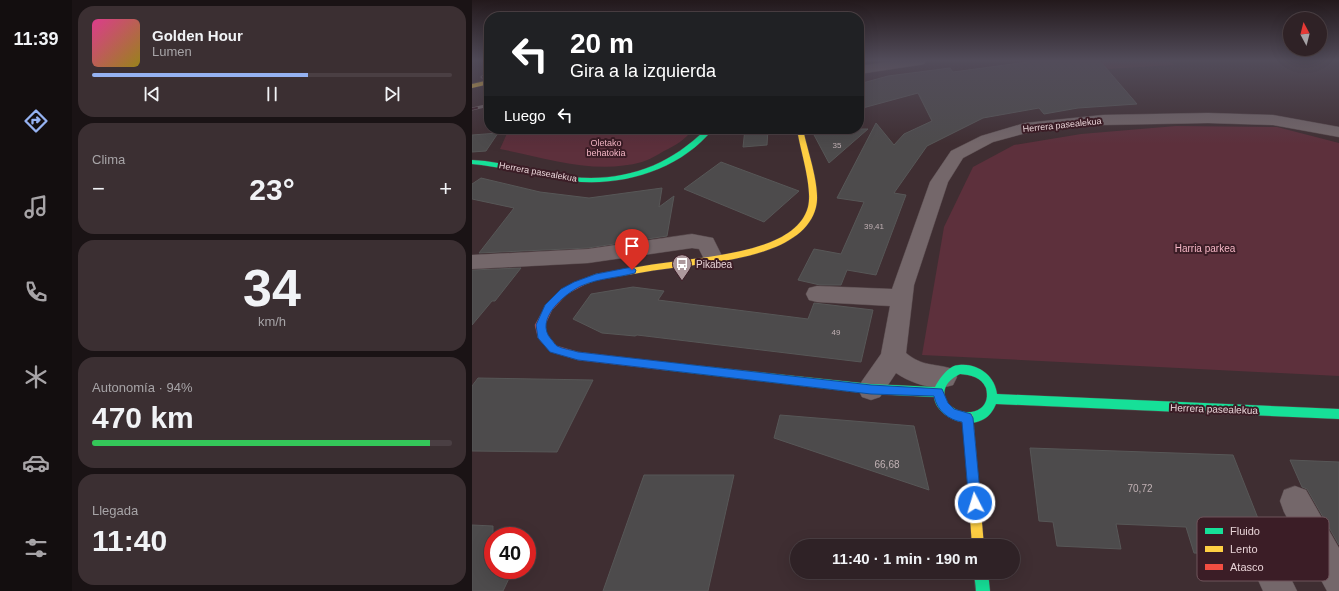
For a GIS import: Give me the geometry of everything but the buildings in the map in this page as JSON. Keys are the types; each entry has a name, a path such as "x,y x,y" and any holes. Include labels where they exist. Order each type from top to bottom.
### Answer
{"street":[{"name":"Herrera pasealekua","path":"893,357 903,285 939,182 957,155 987,138 1025,128 1103,120 1208,118 1273,120 1339,132"},
{"name":"Herrera pasealekua","path":"472,162 574,179 602,180 641,172 670,161 696,145 706,134"},
{"path":"801,134 811,190 812,207 804,223 793,233 774,244 753,251 619,272 596,277 577,284 564,292 548,308 540,325 541,335 554,349 578,356 871,390 941,384"},
{"path":"472,262 588,256 692,241 706,243 713,258"},
{"path":"817,294 902,298"},
{"path":"871,390 893,357 907,369 925,375 941,384"},
{"path":"959,369 968,369 984,376 990,383 993,391 993,399 988,409 979,416 968,418 958,417 950,413 942,403 941,384 950,372 959,369"},
{"name":"Herrera pasealekua","path":"993,399 1339,414"},
{"path":"968,418 977,539"},
{"path":"1295,501 1304,517"},
{"path":"1329,561 1339,579"},
{"path":"981,579 982,591"},
{"path":"1275,581 1280,591"}],"green space":[{"name":"Harria parkea","path":"1176,126 1277,127 1339,143 1339,376 922,355 944,227 973,167 1014,145 1081,134"},
{"name":"Oletako behatokia","path":"507,134 689,134 672,147 647,160 624,166 606,167 571,164 500,149"}],"railway":[{"path":"472,109 484,106"}],"traffic: fast":[{"path":"472,162 497,165 572,179 610,179 629,176 665,164 697,143 705,134"},
{"path":"664,366 871,389 938,392"},
{"path":"959,369 974,371 979,374 988,382 992,392 991,404 988,409 978,417 967,418 956,415 946,409 940,400 939,389 945,379 959,369"},
{"path":"993,399 1339,414"},
{"path":"982,579 983,591"}],"traffic: slow":[{"path":"581,283 596,277 737,255 758,250 777,243 793,234 805,222 812,207 813,199 811,179 801,134"},
{"path":"968,418 977,539"}],"traffic: jam":[{"path":"581,283 564,292 549,308 540,325 541,335 554,349 578,356 664,366"}],"place":[{"name":"Pikabea","path":"682,281"}],"route":[{"path":"632,270 596,277 577,284 564,292 548,308 540,325 541,335 554,349 578,356 871,390 938,392 944,407 950,413 958,417 968,418 975,503"}]}
